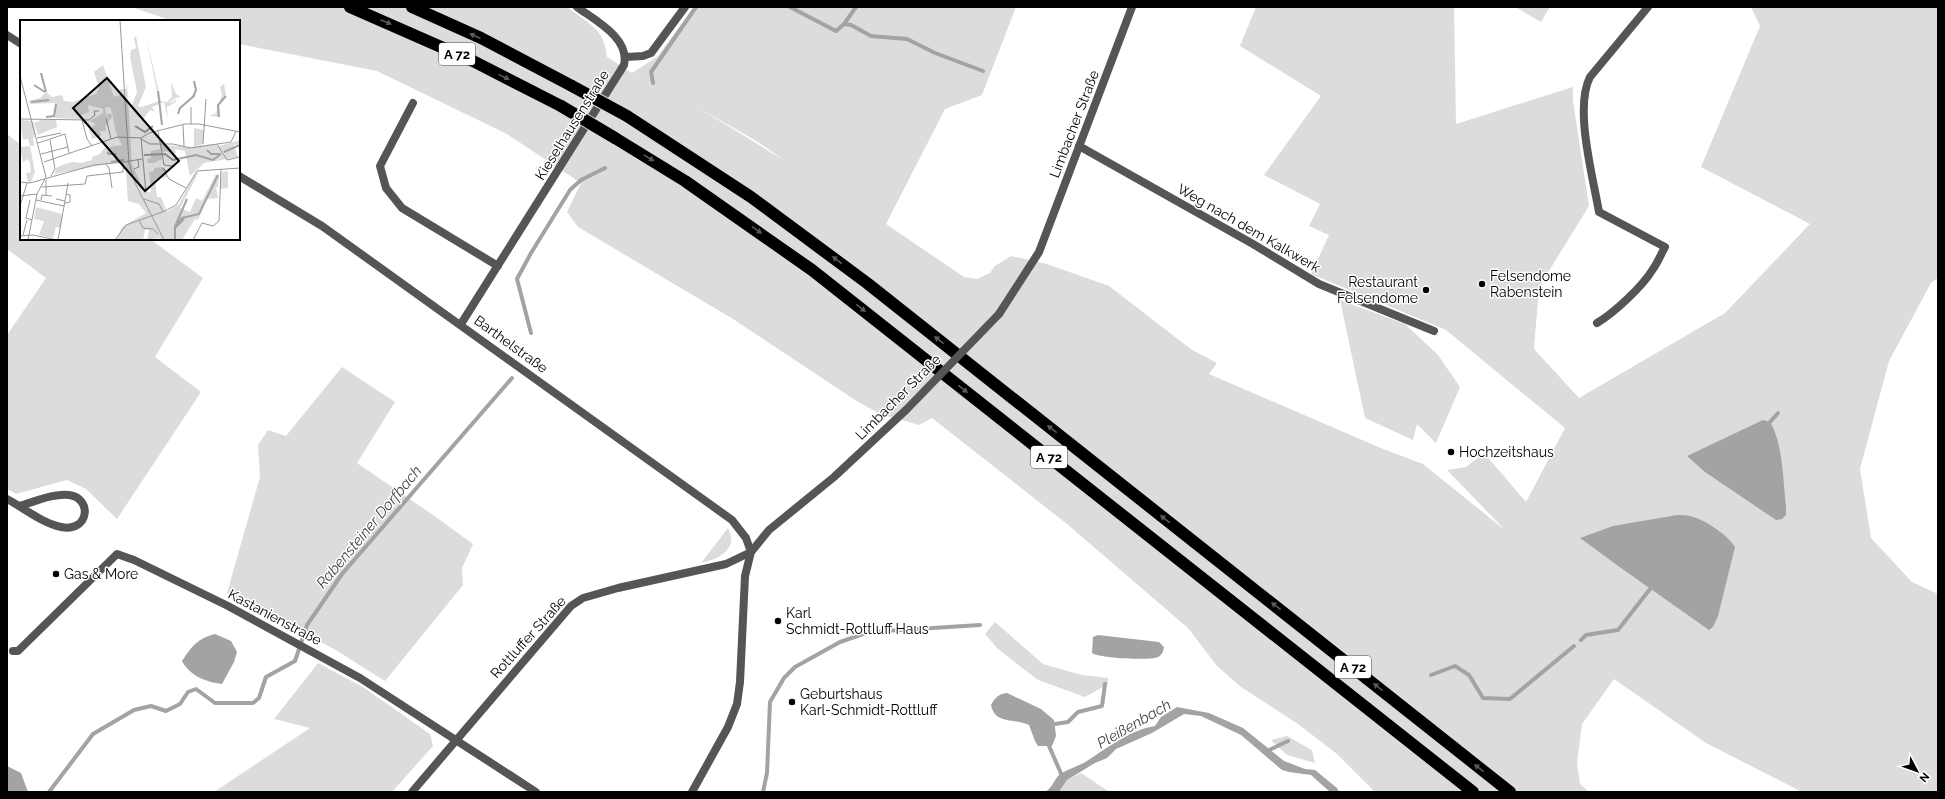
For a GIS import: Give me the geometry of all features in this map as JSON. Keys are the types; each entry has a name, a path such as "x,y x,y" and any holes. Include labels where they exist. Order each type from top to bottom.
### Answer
{"highway":[{"name":"A 72","path":"350,7 473,61 560,106 690,184 812,270 1473,792"},
{"name":"A 72","path":"412,7 481,38 627,116 758,201 867,283 1510,792"}],"street":[{"path":"577,7 613,34 624,48 626,57 643,56 651,53 685,7"},
{"name":"Limbacher Straße","path":"692,792 728,727 737,704 742,652 745,576 751,552 769,530 834,477 906,410 999,314 1039,252 1132,7"},
{"path":"1597,323 1608,317 1653,270 1665,247 1599,212 1586,140 1584,105 1585,87 1590,77 1648,7"},
{"path":"7,35 20,43"},
{"name":"Kieselhausenstraße","path":"461,324 620,73 626,57"},
{"path":"413,103 380,166 386,188 402,208 498,266"},
{"name":"Weg nach dem Kalkwerk","path":"1079,146 1253,244 1319,284 1434,331"},
{"name":"Barthelstraße","path":"240,177 322,226 461,324 732,520 746,538 751,552"},
{"path":"7,499 19,506 45,521 61,527 76,526 84,520 86,511 83,504 71,495 63,495 19,506"},
{"name":"Rottluffer Straße","path":"412,792 571,606 583,598 618,588 726,564 751,552"},
{"name":"Kastanienstraße","path":"12,651 18,651 117,554 134,560 228,606 360,678 536,792"}],"shaded area":[{"path":"132,7 567,7 588,22 599,33 606,47 607,57 632,73 657,57 694,7 1016,7 982,95 945,109 886,224 964,277 977,279 990,273 995,266 1011,256 1047,264 1109,286 1192,350 1217,363 1209,374 1383,449 1423,464 1506,531 1447,470 1466,467 1484,453 1526,502 1565,428 1446,330 1311,274 1329,235 1309,226 1320,204 1264,175 1321,96 1240,46 1256,7 1454,7 1456,124 1573,87 1573,101 1589,206 1539,287 1534,349 1579,398 1725,313 1810,224 1701,167 1760,26 1751,7 1938,7 1938,278 1931,283 1889,361 1860,469 1871,538 1912,582 1938,594 1938,792 1802,792 1706,743 1614,679 1582,724 1577,763 1580,784 1589,792 1375,792 1337,754 1298,724 1241,687 1217,666 1188,628 1067,524 932,418 919,425 880,414 855,400 733,319 578,227 567,212 581,183 507,134 377,71 240,44 240,20 169,20","holes":["697,107 758,142 785,161"]},
{"path":"1515,7 1550,7 1541,22"},
{"path":"7,134 20,144 20,240 151,240 203,278 155,357 201,392 117,519 86,489 67,480 16,494 7,489 7,335 46,278 7,249"},
{"path":"1340,300 1405,324 1438,355 1460,387 1436,443 1417,424 1413,440 1365,418"},
{"path":"342,367 395,402 357,463 473,544 462,568 463,585 385,681 334,649 227,593 260,477 258,445 268,430 286,436"},
{"path":"1763,420 1770,422 1778,440 1782,462 1786,515 1782,519 1776,520 1705,472 1687,456"},
{"path":"1677,515 1690,516 1702,520 1732,542 1735,547 1718,616 1713,627 1709,630 1580,538 1613,526"},
{"path":"728,528 731,535 729,547 720,556 701,563"},
{"path":"995,622 1043,664 1082,675 1108,678 1108,684 1085,697 1038,680 998,649 985,634"},
{"path":"215,634 231,641 237,652 234,662 222,684 204,680 189,671 182,661 199,641"},
{"path":"1098,635 1159,642 1164,647 1163,652 1158,657 1145,659 1113,658 1096,655 1092,653 1093,637"},
{"path":"318,663 363,687 430,734 433,746 392,792 214,792 310,728 274,719"},
{"path":"1007,693 1041,709 1054,720 1056,736 1052,746 1038,746 1029,725 1006,720 997,716 991,705 1001,694"},
{"path":"1177,707 1209,713 1243,728 1284,761 1305,769 1315,770 1337,788 1339,792 1330,792 1311,775 1282,770 1241,735 1201,716 1184,714 1152,733 1116,749 1107,758 1095,763 1067,780 1059,792 1045,792 1062,773 1087,761 1128,735 1155,726 1161,717"},
{"path":"1287,736 1312,750 1315,763 1287,755 1271,740"},
{"path":"7,766 21,773 28,792 7,792"},
{"path":"1081,773 1108,791 1112,792 1059,792 1067,780"}],"waterway":[{"name":"Rabensteiner Dorfbach","path":"653,83 651,72 696,7"},
{"path":"790,7 836,31 844,24 856,7"},
{"path":"844,24 851,25 871,36 907,39 935,53 983,71"},
{"name":"Rabensteiner Dorfbach","path":"531,333 517,279 531,253 570,190 581,180 605,168"},
{"name":"Rabensteiner Dorfbach","path":"49,792 93,734 134,710 151,706 166,711 180,704 188,692 196,689 215,703 253,703 259,698 266,677 295,661 307,625 342,574 512,378"},
{"path":"1770,422 1778,413"},
{"path":"1581,640 1586,635 1618,630 1650,589"},
{"path":"763,792 767,773 770,702 784,678 795,667 840,642 869,632 980,625"},
{"path":"1431,675 1455,666 1469,675 1483,698 1510,699 1574,646"},
{"path":"1055,724 1068,722 1078,712 1102,706 1105,684"},
{"path":"1265,752 1288,741"},
{"path":"1049,746 1063,778"}],"place":[{"name":"Felsendome Rabenstein","path":"1482,284"},
{"name":"Restaurant Felsendome","path":"1426,290"},
{"name":"Hochzeitshaus","path":"1451,452"},
{"name":"Gas & More","path":"56,574"},
{"name":"Karl Schmidt-Rottluff Haus","path":"778,621"},
{"name":"Geburtshaus Karl-Schmidt-Rottluff","path":"792,702"}],"water label":[{"name":"Pleißenbach","path":"1134,724"}]}
